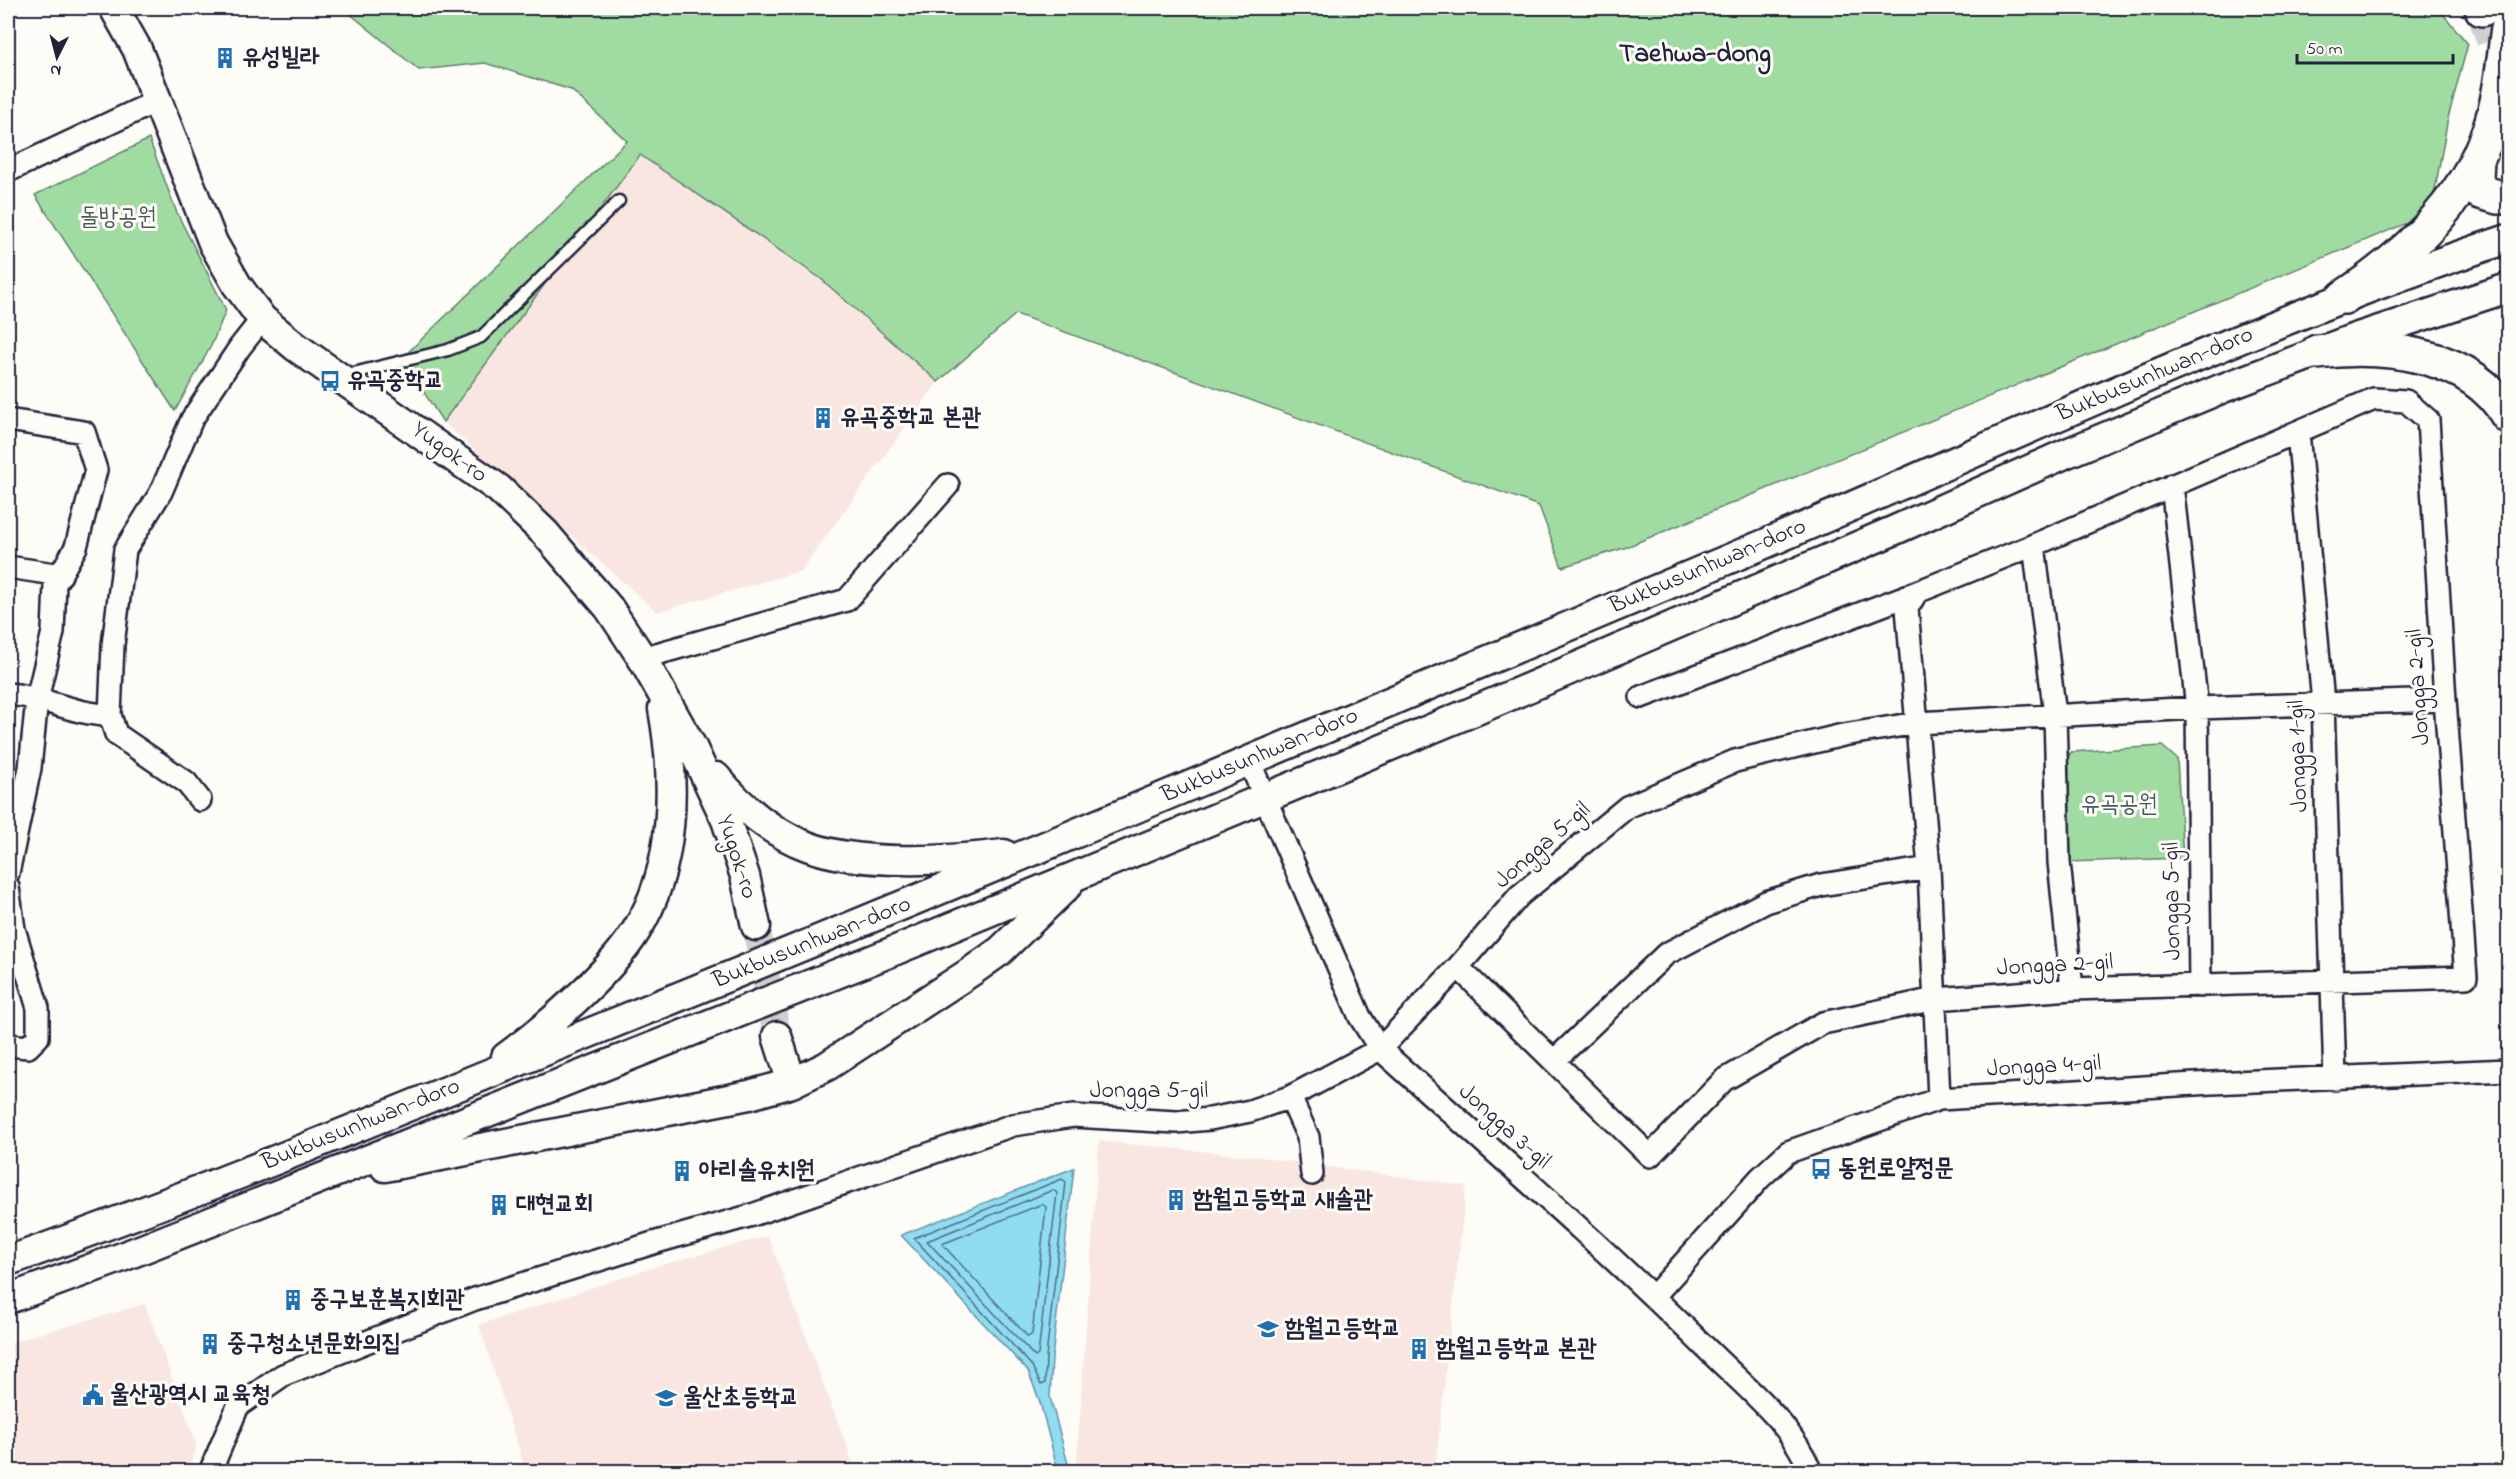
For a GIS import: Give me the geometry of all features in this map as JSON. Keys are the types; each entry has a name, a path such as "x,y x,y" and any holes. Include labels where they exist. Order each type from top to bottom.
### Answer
{"highway":[{"path":"2343,297 2402,255 2432,225 2460,191 2477,159 2494,114 2508,28"},
{"path":"2477,159 2476,178 2480,192 2498,197 2508,196"},
{"path":"2317,352 2372,349 2404,352 2434,360 2459,371 2484,387 2508,416"}],"main road":[{"name":"Yugok-ro","path":"114,8 136,50 213,243 237,285 262,319 296,347 432,441 506,496 545,533 609,608 642,658 661,696 691,745 726,820 745,876 756,926"},
{"name":"Bukbusunhwan-doro","path":"8,1261 107,1225 865,922 1884,493 2209,351 2343,297 2508,239"},
{"name":"Bukbusunhwan-doro","path":"8,1299 304,1185 781,996 1078,875 1523,690 2067,453 2317,352 2508,288"},
{"path":"478,1078 523,1045 605,969 636,931 655,892 666,849 670,812 669,754 661,696"},
{"path":"691,745 738,802 761,822 808,846 866,857 916,859 975,857 1036,850"},
{"path":"304,1185 749,1095 792,1083 827,1066 972,972 1000,951 1078,875"},
{"path":"777,1036 792,1083"}],"street":[{"path":"8,171 157,101"},
{"path":"200,800 186,783 116,734 110,715 113,645 125,550 161,492 192,419 240,347 262,319"},
{"name":"Jongga 2-gil","path":"1555,1060 1650,1156 1724,1080 1823,1023 1935,999 2072,989 2466,977 2445,700 2428,420 2406,401 2374,399 2034,546 1641,698"},
{"path":"8,420 84,432 96,470 76,547 55,584 53,632 37,699 30,768 8,873"},
{"name":"Jongga 1-gil","path":"2298,432 2323,703 2335,1079"},
{"path":"642,658 847,600 948,485"},
{"name":"Jongga 5-gil","path":"2172,485 2196,708 2200,986"},
{"path":"2034,546 2055,715 2059,862 2072,989"},
{"path":"8,567 61,575"},
{"path":"1917,592 1907,608 1929,868 1939,1099"},
{"path":"8,694 37,699 93,715 110,715"},
{"name":"Jongga 5-gil","path":"210,1472 238,1406 282,1375 475,1299 653,1243 749,1216 1013,1125 1073,1116 1176,1122 1210,1119 1250,1111 1290,1097 1380,1049 1458,967 1519,896 1627,807 1735,761 1843,735 1917,723 2196,708 2445,700"},
{"name":"Jongga 3-gil","path":"1249,760 1360,1017 1380,1049 1654,1296 1772,1413 1803,1451 1811,1472"},
{"path":"1458,967 1555,1060 1666,954 1766,902 1821,885 1929,868"},
{"path":"8,887 14,929 38,1008 38,1037 28,1047 8,1045"},
{"name":"Jongga 4-gil","path":"1654,1296 1760,1178 1788,1152 1939,1099 2212,1083 2508,1070"},
{"path":"1290,1097 1308,1137 1312,1174"}],"lane":[{"path":"339,377 448,350 481,337 619,201"}],"shaded area":[{"path":"640,155 820,278 938,382 801,571 657,612 443,422"},
{"name":"함월고등학교","path":"1099,1141 1260,1157 1466,1186 1435,1471 1076,1472"},
{"name":"울산초등학교","path":"768,1236 856,1471 526,1471 479,1325 658,1266"},
{"name":"울산광역시 교육청","path":"145,1304 197,1446 189,1471 8,1471 8,1343"}],"green space":[{"path":"343,8 2438,8 2468,44 2448,118 2434,195 2412,221 1624,548 1562,567 1539,506 1016,314 938,382 820,278 640,155 443,422 402,358 627,141 571,90 485,63 419,70"},
{"name":"돌방공원","path":"149,139 177,213 226,310 211,346 175,411 35,195"},
{"name":"유곡공원","path":"2162,746 2177,759 2183,858 2067,862 2062,767 2071,752"}],"water":[{"path":"1074,1168 1052,1358 1050,1397 1070,1471 1058,1471 1040,1402 1028,1371 901,1235"}],"tunnel":[{"path":"2482,9 2505,75"},
{"path":"756,926 777,1036"}],"place":[{"name":"유성빌라","path":"225,58"},
{"name":"유곡중학교","path":"330,381"},
{"name":"유곡중학교 본관","path":"823,418"},
{"name":"동원로얄정문","path":"1821,1169"},
{"name":"아리솔유치원","path":"682,1171"},
{"name":"함월고등학교 새솔관","path":"1176,1200"},
{"name":"대현교회","path":"499,1205"},
{"name":"중구보훈복지회관","path":"293,1300"},
{"name":"함월고등학교","path":"1268,1329"},
{"name":"중구청소년문화의집","path":"210,1344"},
{"name":"함월고등학교 본관","path":"1419,1349"},
{"name":"울산광역시 교육청","path":"93,1395"},
{"name":"울산초등학교","path":"666,1398"}],"district":[{"name":"Taehwa-dong","path":"1695,54"}]}
